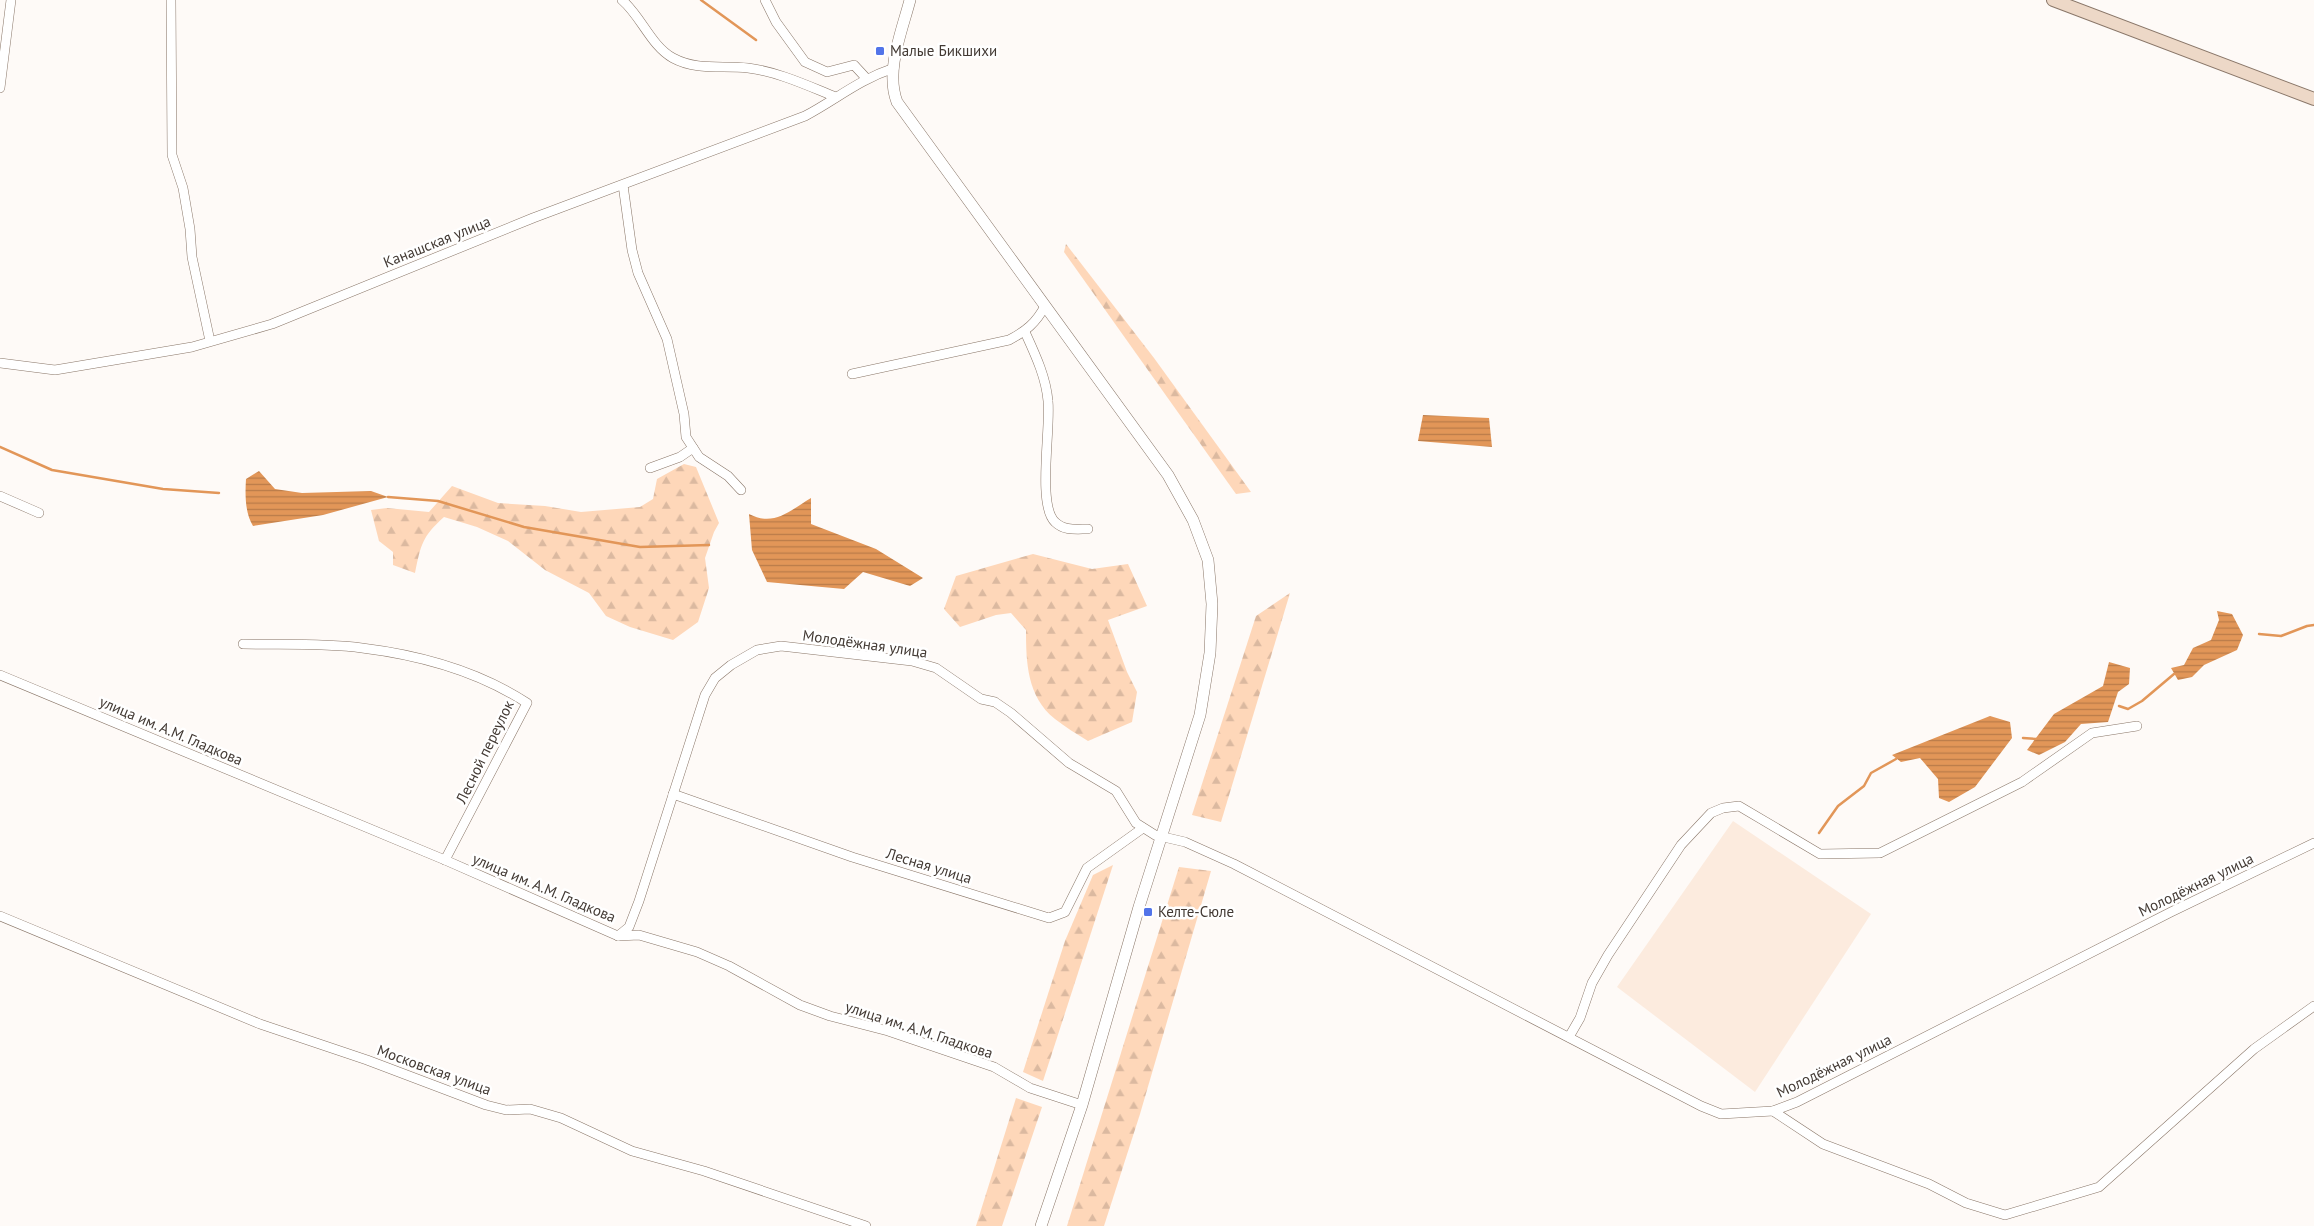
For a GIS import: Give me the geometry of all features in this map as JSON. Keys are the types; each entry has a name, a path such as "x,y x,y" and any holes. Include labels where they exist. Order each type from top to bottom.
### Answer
{"main road":[{"path":"2053,0 2314,99"}],"street":[{"path":"0,88 11,0"},
{"path":"171,0 172,155 183,188 190,229 192,257 210,341"},
{"path":"622,0 633,10 662,50 672,58 694,66 749,68 796,80 836,97"},
{"path":"765,0 776,22 805,62 827,72 854,65 866,78"},
{"path":"910,0 894,68 892,91 897,102 1168,475 1193,520 1208,560 1212,604 1210,653 1202,706 1139,907 1082,1105 1042,1226"},
{"name":"Канашская улица","path":"0,363 55,370 192,347 272,324 533,218 805,116 866,78 894,68"},
{"path":"623,185 636,265 667,339 684,414 686,437 699,457 728,476 741,490"},
{"path":"852,374 1009,340 1025,332 1038,320 1045,306"},
{"path":"1025,332 1044,378 1048,399 1046,486 1049,515 1056,523 1070,530 1088,529"},
{"path":"650,468 680,457 693,448"},
{"path":"0,496 39,513"},
{"name":"Лесной переулок","path":"243,644 361,648 445,664 505,688 527,703 445,860"},
{"name":"Молодёжная улица","path":"618,936 629,927 705,695 715,678 745,657 757,650 781,646 912,661 936,668 981,699 994,702 1011,713 1069,763 1116,791 1136,823 1155,835 1185,842 1234,864 1721,1114 1773,1111 1797,1102 2171,912 2314,843"},
{"name":"улица им. А.М. Гладкова","path":"0,675 445,860 618,936 639,935 697,952 728,966 800,1005 830,1016 888,1031 994,1067 1030,1088 1082,1105"},
{"path":"1569,1037 1580,1018 1592,983 1608,954 1681,845 1711,813 1723,808 1739,806 1820,854 1880,853 2022,782 2092,733 2137,726"},
{"name":"Лесная улица","path":"673,794 852,857 1049,918 1065,912 1087,868 1143,828"},
{"name":"Московская улица","path":"0,916 260,1024 367,1060 486,1105 506,1110 530,1110 561,1118 632,1151 704,1171 866,1226"},
{"name":"Молодёжная улица","path":"1773,1111 1823,1144 1929,1184 1966,1203 2006,1215 2099,1187 2254,1049 2314,1006"}],"shaded area":[{"path":"1423,415 1489,418 1492,447 1418,441"},
{"path":"259,471 275,489 302,493 371,491 388,497 323,515 253,526 247,510 246,479"},
{"path":"811,498 811,524 876,549 923,578 910,586 863,572 844,589 767,582 752,550 749,514 758,518 774,518 781,516"},
{"path":"2217,611 2232,614 2243,635 2237,650 2204,665 2192,677 2178,680 2171,668 2184,665 2193,648 2211,640 2219,620"},
{"path":"2109,662 2130,668 2129,684 2118,692 2108,722 2081,724 2065,742 2039,755 2027,750 2054,714 2103,686"},
{"path":"1990,716 2010,722 2012,738 1975,787 1949,802 1939,798 1938,779 1920,758 1901,762 1892,755"},
{"path":"1733,821 1871,914 1755,1092 1617,987"}],"green space":[{"path":"1066,244 1154,358 1251,492 1236,494 1064,252"},
{"path":"684,464 696,467 719,523 705,558 709,588 698,622 673,640 630,627 606,616 589,593 545,570 508,541 477,527 444,517 427,536 419,555 415,573 393,565 393,552 379,541 371,510 387,508 429,512 452,486 498,503 545,506 581,512 640,507 653,499 657,479"},
{"path":"1033,554 1092,569 1128,564 1147,606 1108,620 1127,672 1137,692 1132,722 1088,741 1055,719 1039,700 1030,678 1026,630 1011,613 996,615 960,627 944,609 956,576"},
{"path":"1290,593 1221,822 1192,815 1256,616"},
{"path":"1113,865 1043,1081 1023,1072 1065,941 1093,875"},
{"path":"1179,867 1211,871 1140,1114 1104,1226 1067,1226"},
{"path":"1016,1098 1042,1107 1002,1226 976,1226"}],"waterway":[{"path":"701,0 756,40"},
{"path":"0,447 52,470 163,489 219,493"},
{"path":"388,497 438,501 524,527 640,547 709,545"},
{"path":"2259,634 2281,636 2314,625"},
{"path":"2119,706 2128,709 2142,701 2174,674"},
{"path":"2023,738 2036,739"},
{"path":"1819,833 1838,806 1864,786 1871,773 1896,759"}],"place":[{"name":"Малые Бикшихи","path":"880,51"},
{"name":"Келте-Сюле","path":"1148,912"}]}
